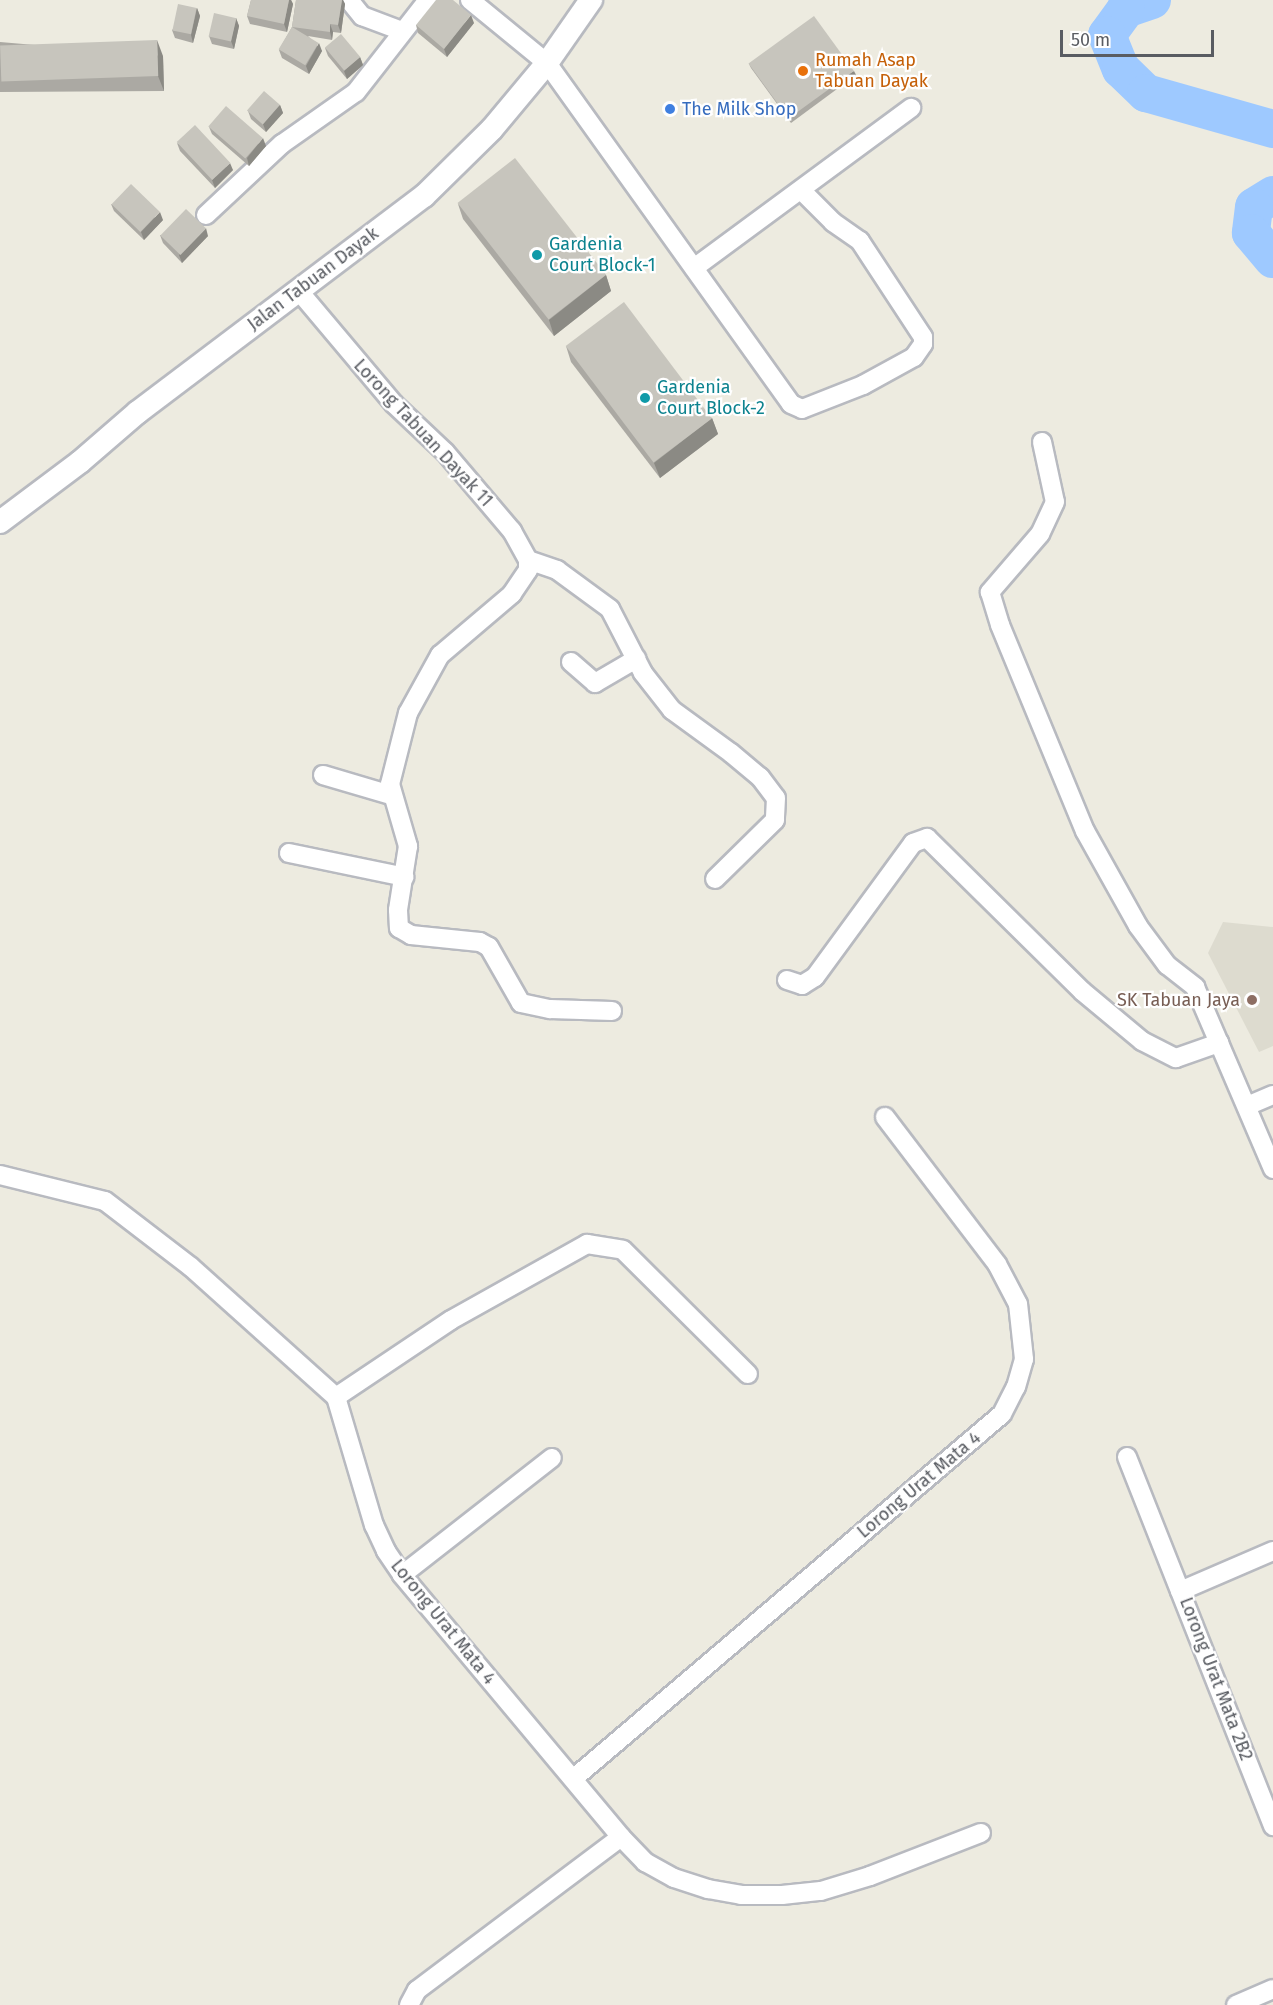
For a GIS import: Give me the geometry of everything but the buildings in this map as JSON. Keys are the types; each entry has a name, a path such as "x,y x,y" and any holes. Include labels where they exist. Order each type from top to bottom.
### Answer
{"street":[{"path":"349,0 362,16 402,31"},
{"path":"206,215 282,144 356,92 428,0"},
{"path":"470,0 547,63 791,404 802,409 855,388 914,357 923,337 860,241 833,222 802,191"},
{"name":"Jalan Tabuan Dayak","path":"0,522 298,290 424,196 492,129 547,63 591,0"},
{"path":"694,268 802,191 911,108"},
{"name":"Lorong Tabuan Dayak 11","path":"298,290 394,404 446,452 512,531 528,560"},
{"path":"1041,442 1054,502 1040,534 990,592 1085,831 1138,926 1167,964 1195,987 1273,1169"},
{"path":"612,1011 550,1009 521,1003 489,947 480,942 404,933 397,919 408,846 391,795 390,784 408,713 425,678 440,655 512,594 528,570 528,560 557,570 610,609 636,659 672,710 752,771 776,798 775,820 715,879"},
{"path":"572,662 595,683 636,659"},
{"path":"323,775 391,795"},
{"path":"787,980 802,985 815,977 913,843 927,838 1082,990 1142,1041 1176,1058 1219,1043"},
{"path":"289,853 405,877"},
{"path":"1247,1106 1273,1095"},
{"name":"Lorong Urat Mata 4","path":"573,1779 1002,1414 1016,1387 1024,1359 1018,1304 997,1264 885,1116"},
{"path":"0,1175 89,1195 129,1219 191,1267 336,1397 451,1320 587,1244 623,1250 748,1374"},
{"name":"Lorong Urat Mata 4","path":"336,1397 374,1525 402,1575 621,1837 645,1862 674,1878 741,1895 782,1895 821,1891 870,1876 981,1833"},
{"path":"1127,1457 1180,1591"},
{"path":"402,1575 552,1458"},
{"name":"Lorong Urat Mata 2B2","path":"1273,1551 1180,1591 1273,1826"},
{"path":"409,2005 417,1990 621,1837"},
{"path":"1236,2005 1273,1989"}],"shaded area":[{"name":"SK Tabuan Jaya","path":"1223,922 1273,927 1273,1046 1259,1052 1208,953"}],"waterway":[{"path":"1152,0 1126,9 1107,35 1121,69 1146,93 1273,129"},
{"path":"1273,195 1254,207 1251,233 1273,259"}],"place":[{"name":"Rumah Asap Tabuan Dayak","path":"803,71"},
{"name":"The Milk Shop","path":"670,109"},
{"name":"Gardenia Court Block-1","path":"537,255"},
{"name":"Gardenia Court Block-2","path":"645,398"},
{"name":"SK Tabuan Jaya","path":"1252,1000"}]}
